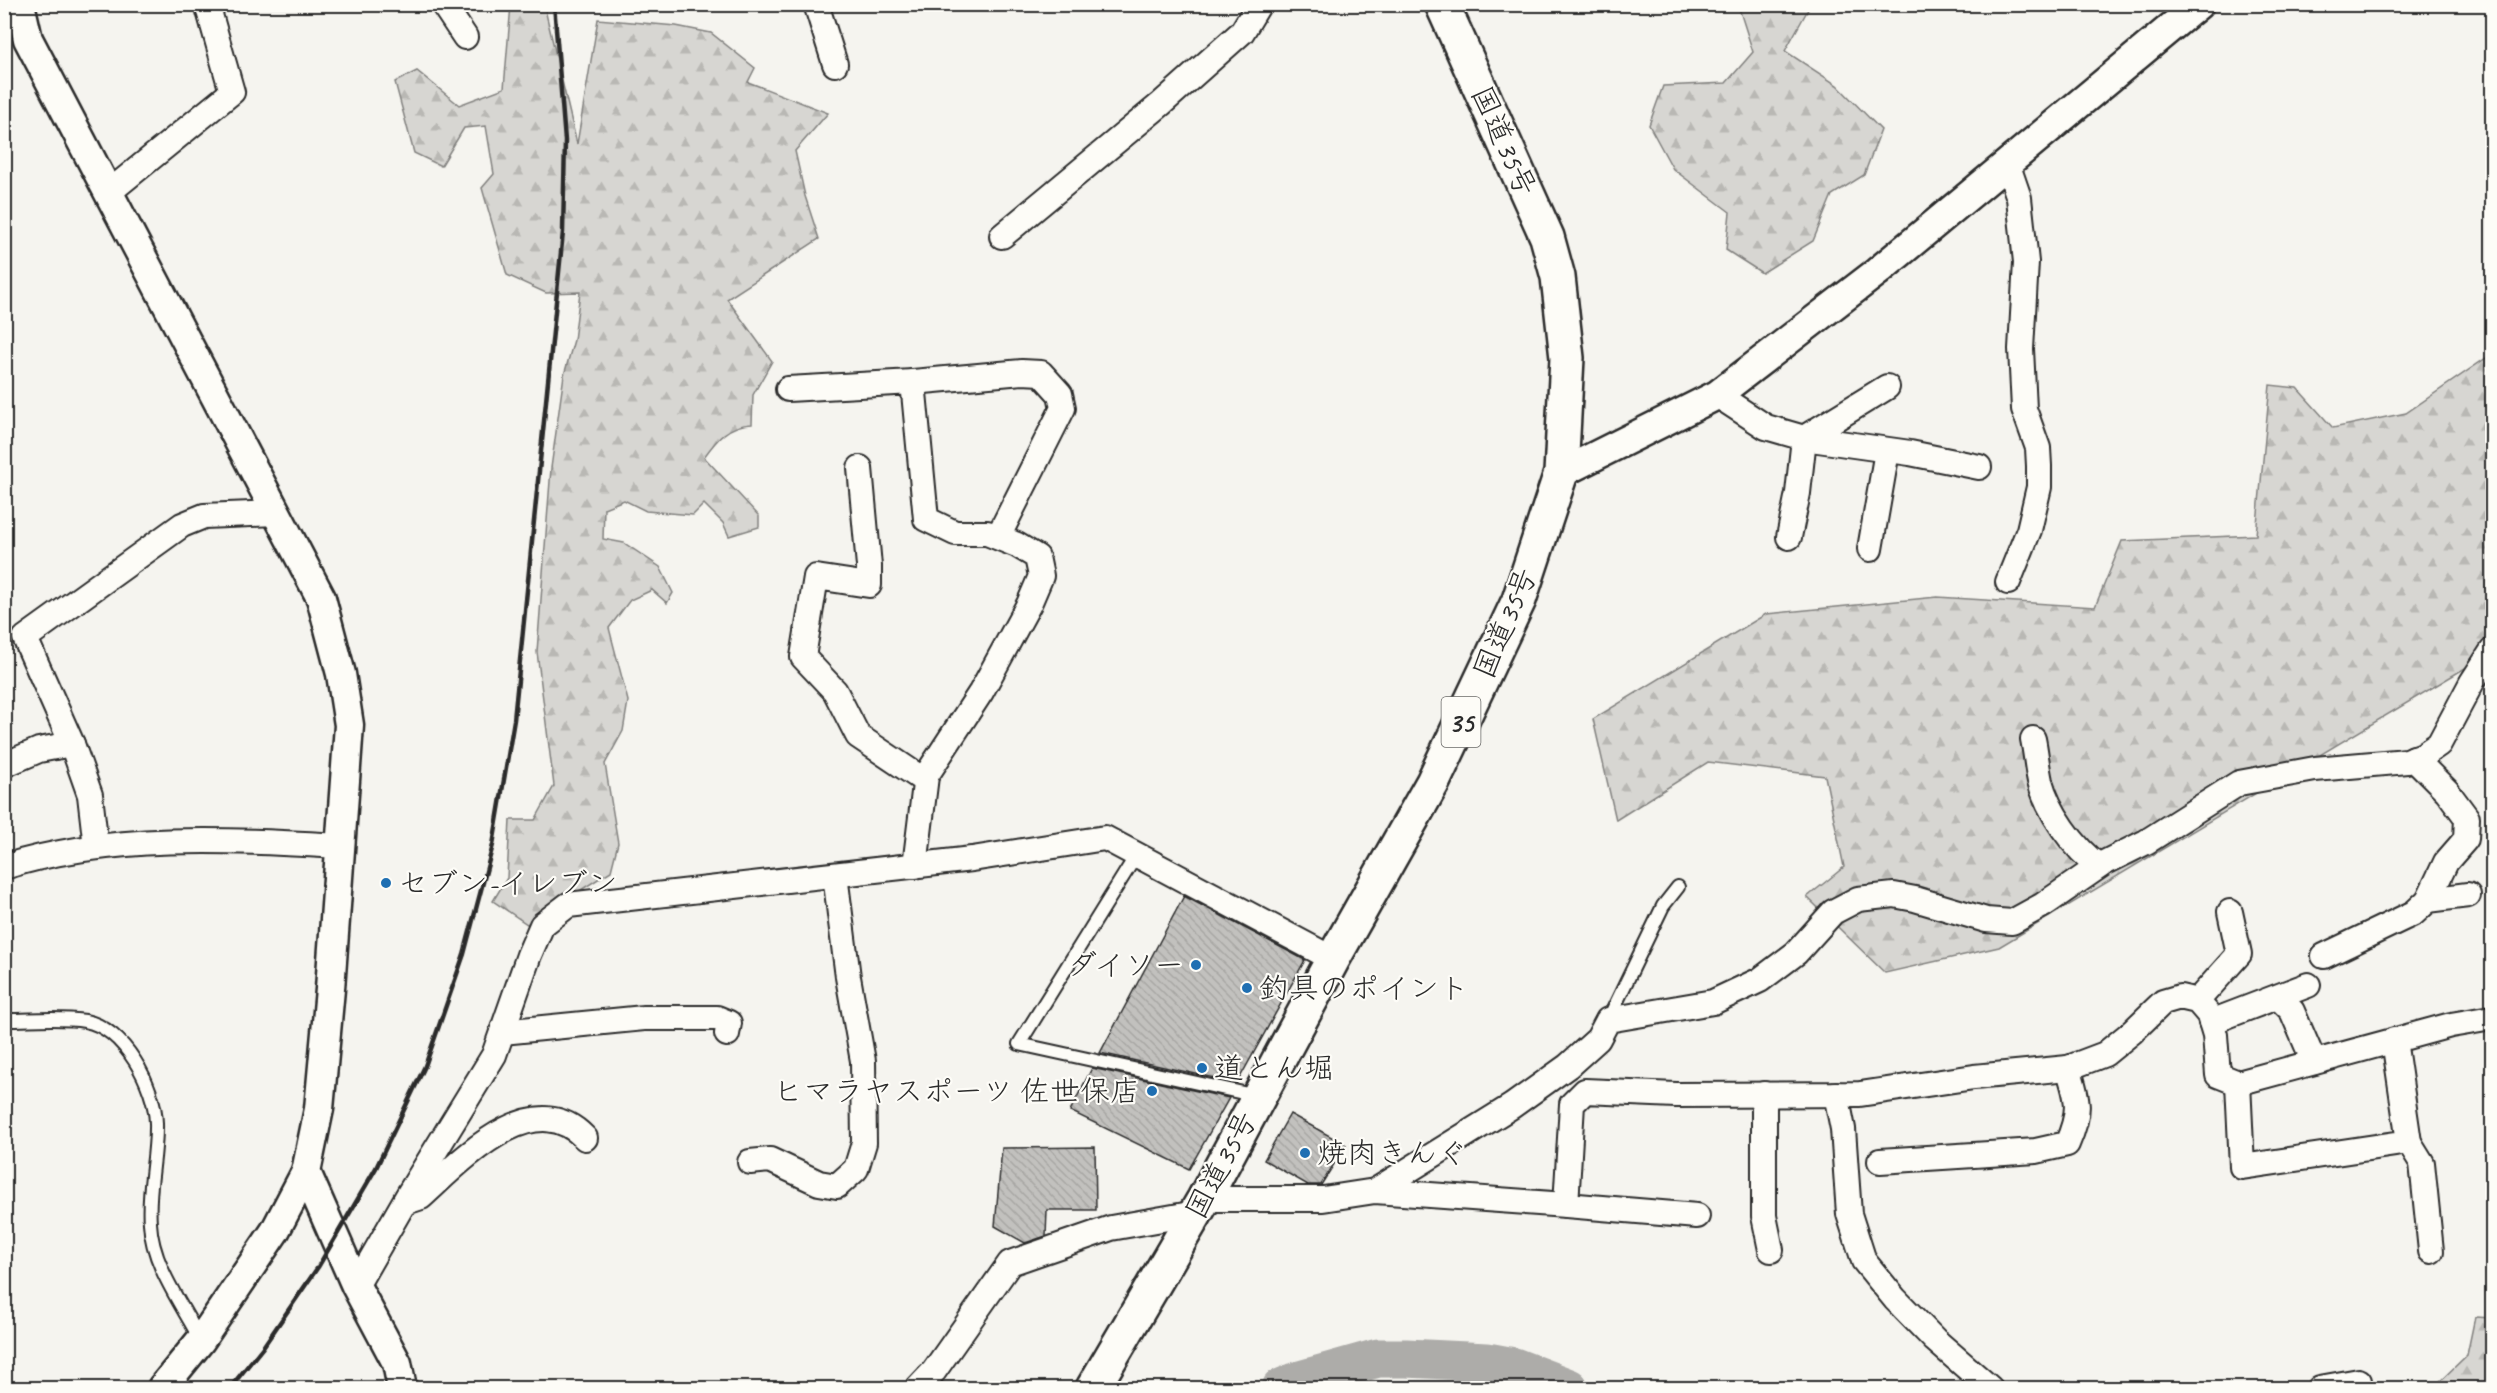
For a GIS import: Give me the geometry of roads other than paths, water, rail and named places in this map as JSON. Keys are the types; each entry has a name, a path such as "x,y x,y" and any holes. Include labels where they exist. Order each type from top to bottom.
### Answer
{"highway":[{"name":"国道35号","path":"1093,1389 1200,1206 1258,1096 1432,782 1519,600 1561,472 1567,358 1558,277 1547,237 1442,4"}],"street":[{"path":"20,4 28,39 321,598 341,674 350,725 319,1108 306,1172 275,1231 201,1340 162,1389"},
{"path":"108,193 232,92 207,4"},
{"path":"442,4 465,37"},
{"path":"816,4 835,64"},
{"path":"1002,236 1161,104 1242,32 1259,4"},
{"path":"1561,472 1717,395 1832,308 2199,4"},
{"path":"2007,163 2019,198 2026,262 2021,349 2024,409 2037,448 2039,466 2039,487 2029,530 2008,582"},
{"path":"788,389 913,382 1022,372 1041,374 1060,394 1063,408 998,537"},
{"path":"913,382 926,519 955,533 987,533 998,537 1037,557 1041,576 981,692 926,776 915,866"},
{"path":"1804,438 1887,387"},
{"path":"1717,395 1766,427 1804,438 1979,467"},
{"path":"1789,537 1798,493 1804,438"},
{"path":"1870,549 1887,451"},
{"path":"860,468 869,566 868,585 816,577 802,657 835,691 858,736 926,781"},
{"path":"96,847 90,795 72,744 26,638 182,525 204,516 277,513"},
{"path":"1375,1191 1512,1106 1568,1066 1598,1039 1608,1020 1713,1002 1760,980 1797,954 1833,912 1858,899 1894,895 1986,920 2012,922 2043,905 2099,866 2161,832 2239,783 2423,755 2439,744 2472,682 2493,651"},
{"path":"2033,739 2041,783 2055,813 2078,848 2099,866"},
{"path":"4,765 39,750 72,744"},
{"path":"2324,956 2414,913 2428,900 2446,862 2466,839 2467,818 2447,791 2414,758"},
{"path":"356,1286 494,1054 542,925 568,905 972,860 1105,838 1333,959"},
{"path":"4,867 33,858 96,847 217,842 341,846"},
{"path":"750,1162 770,1160 819,1184 837,1186 856,1169 864,1143 863,1061 848,976 835,874"},
{"path":"2428,900 2468,896"},
{"path":"2197,1001 2239,954 2230,912"},
{"path":"2211,1022 2308,985"},
{"path":"1566,1205 1572,1104 1585,1091 1860,1094 1974,1077 2068,1068 2105,1054 2163,1002 2180,997 2197,1001 2209,1014 2215,1035 2218,1075 2238,1083 2451,1025 2493,1018"},
{"path":"2278,997 2292,1011 2314,1062"},
{"path":"502,1032 644,1018 717,1018 729,1023 727,1034"},
{"path":"2394,1040 2409,1142 2422,1163 2431,1251"},
{"path":"1880,1161 2036,1151 2067,1144 2075,1125 2078,1096 2068,1068"},
{"path":"2238,1083 2242,1167 2409,1142"},
{"path":"1764,1094 1764,1216 1771,1250"},
{"path":"1836,1094 1843,1129 1849,1214 1864,1261 1895,1299 1977,1385"},
{"path":"404,1203 421,1197 501,1130 523,1122 547,1120 573,1126 585,1138"},
{"path":"306,1172 356,1286 396,1363 402,1389"},
{"path":"918,1389 934,1371 1010,1263 1111,1228 1200,1206 1323,1199 1375,1191 1697,1216"},
{"path":"2320,1389 2360,1381"}],"lane":[{"path":"1137,854 1019,1044 1258,1096"},
{"path":"1608,1020 1664,906 1678,886"},
{"path":"7,1020 86,1021 107,1030 132,1056 150,1089 156,1122 150,1224 156,1253 201,1340"}],"waterway":[{"path":"1281,1388 1300,1380 1378,1358 1487,1362 1514,1367 1569,1388"}],"railway":[{"path":"230,1388 263,1347 318,1267 376,1168 425,1066 464,954 493,845 514,720 563,232 565,141 554,4"}],"place":[{"name":"セブン-イレブン","path":"386,883"},
{"name":"ダイソー","path":"1196,965"},
{"name":"釣具のポイント","path":"1247,988"},
{"name":"道とん堀","path":"1202,1068"},
{"name":"ヒマラヤスポーツ 佐世保店","path":"1152,1091"},
{"name":"焼肉きんぐ","path":"1305,1153"}]}
